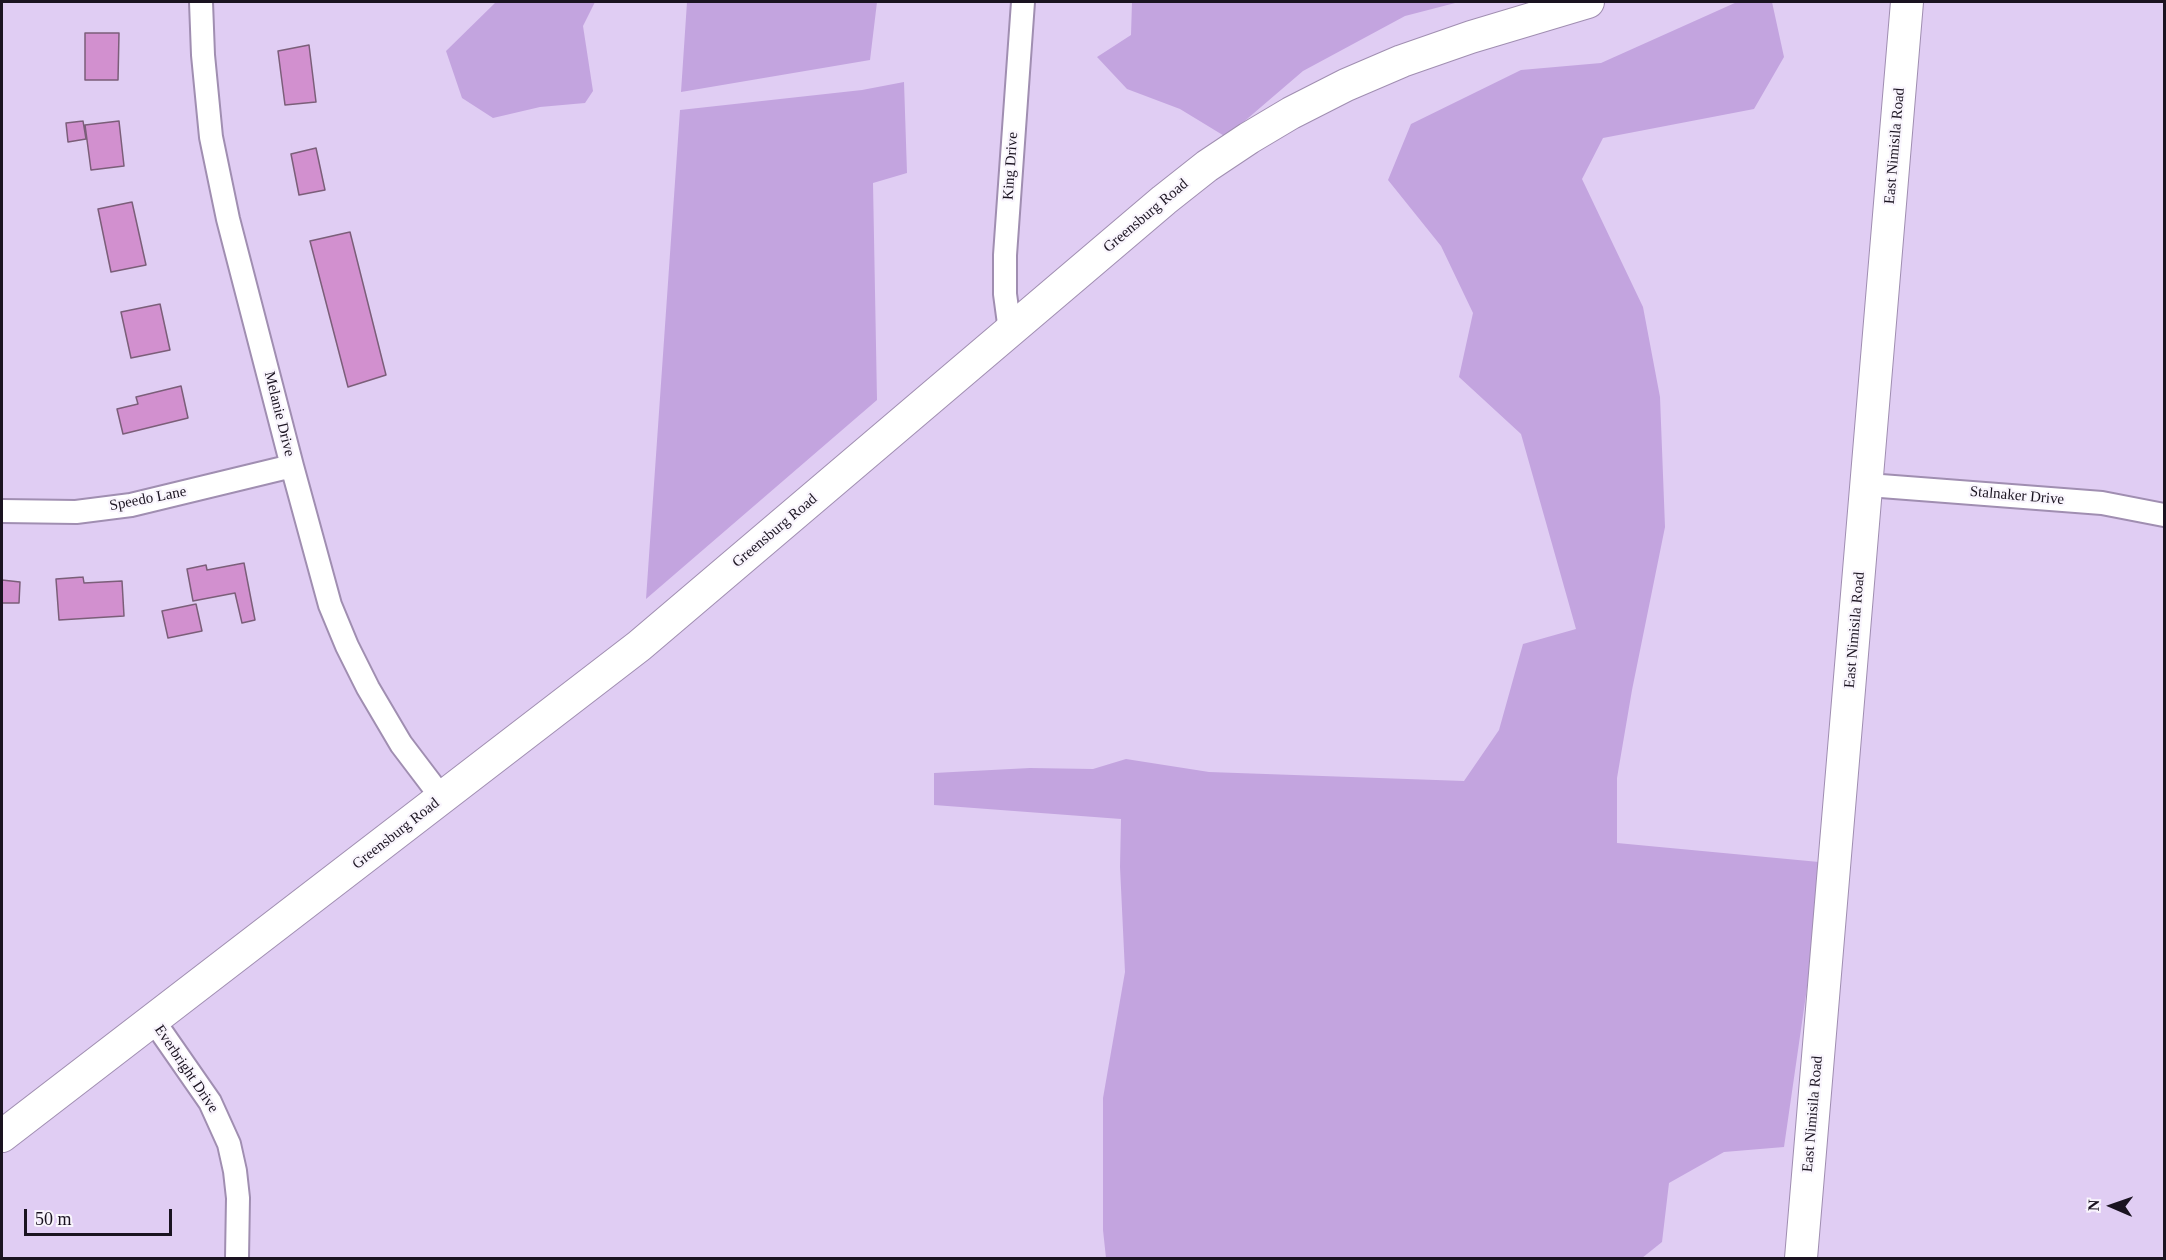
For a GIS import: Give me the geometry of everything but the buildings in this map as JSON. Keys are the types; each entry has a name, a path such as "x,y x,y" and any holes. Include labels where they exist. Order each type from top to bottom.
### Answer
{"main road":[{"name":"Greensburg Road","path":"2,1136 639,646 1198,173 1249,138 1346,84 1402,61 1471,37 1588,2"},
{"name":"East Nimisila Road","path":"1801,1258 1907,2"}],"street":[{"name":"Melanie Drive","path":"201,2 203,55 211,137 228,219 330,605 368,688 401,744 442,798"},
{"name":"King Drive","path":"1010,331 1005,294 1005,255 1023,2"},
{"name":"Speedo Lane","path":"2,511 76,512 131,505 292,466"},
{"name":"Stalnaker Drive","path":"1868,485 2102,503 2164,514"},
{"name":"Everbright Drive","path":"153,1020 210,1102 229,1144 238,1198 237,1258"}],"shaded area":[{"path":"496,2 595,2 583,26 593,91 585,103 540,107 493,118 462,98 446,51"},
{"path":"687,2 877,2 870,60 681,92"},
{"path":"1132,2 1459,2 1405,16 1303,71 1226,137 1180,109 1127,89 1097,57 1131,35"},
{"path":"1737,2 1772,2 1784,57 1754,109 1603,138 1582,179 1643,307 1660,397 1665,527 1617,778 1617,843 1819,862 1810,967 1784,1147 1724,1152 1669,1183 1662,1242 1642,1258 1106,1258 1103,1230 1103,1098 1125,972 1120,867 1121,819 934,805 934,773 1030,768 1093,769 1126,759 1209,772 1464,781 1499,730 1523,644 1576,629 1521,434 1459,377 1473,313 1441,246 1388,180 1411,124 1521,70 1601,63"},
{"path":"904,82 907,173 873,183 877,400 646,599 680,110 862,90"}]}
